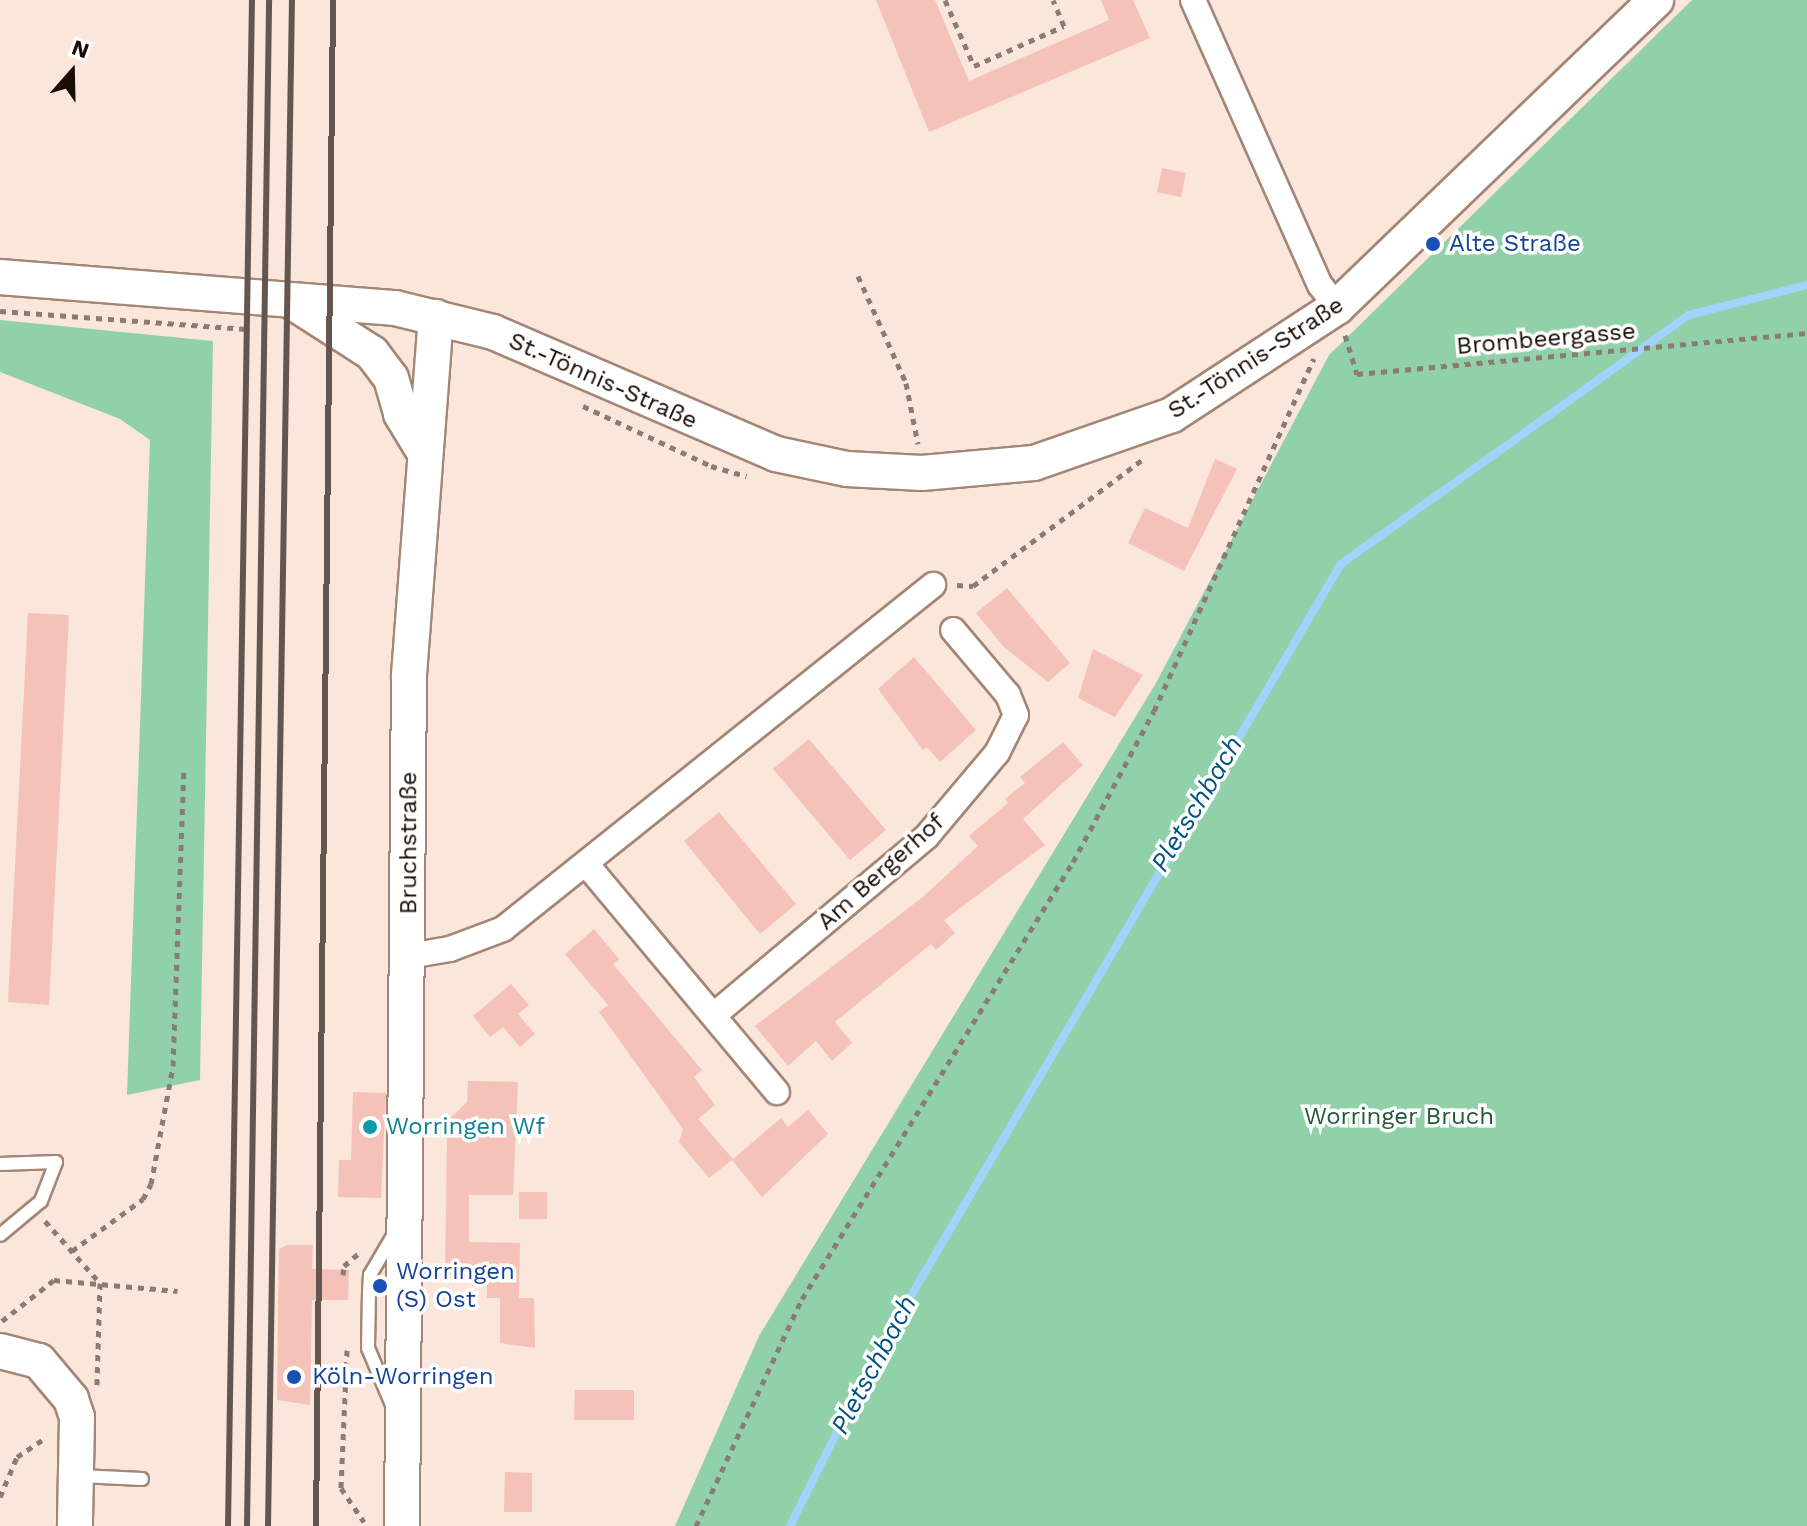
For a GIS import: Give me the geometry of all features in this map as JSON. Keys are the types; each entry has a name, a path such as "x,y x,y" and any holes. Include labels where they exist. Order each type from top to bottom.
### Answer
{"main road":[{"name":"St.-Tönnis-Straße","path":"436,317 546,352 776,454 847,469 922,473 1034,463 1152,425 1222,386 1337,307 1656,0"},
{"path":"0,277 282,297 436,317"},
{"path":"282,297 372,353 391,378 401,414 423,450"},
{"name":"Bruchstraße","path":"402,1526 409,675 423,450 436,317"},
{"path":"0,1351 23,1353 55,1374 77,1417 75,1526"}],"street":[{"path":"1193,0 1320,285 1337,307"},
{"path":"409,956 450,949 503,929 587,865 933,585"},
{"name":"Am Bergerhof","path":"714,1015 927,836 997,753 1016,715 1008,695 953,630"},
{"path":"587,865 777,1092"}],"lane":[{"path":"0,1164 56,1162 34,1208 0,1235"},
{"path":"76,1476 142,1479"}],"path":[{"path":"945,0 974,66 1064,26 1053,0"},
{"path":"858,276 906,383 922,473"},
{"name":"Brombeergasse","path":"1337,307 1357,374 1807,333"},
{"path":"0,311 253,329"},
{"path":"696,1526 802,1299 1073,862 1147,725 1318,350"},
{"path":"573,401 711,466 757,479"},
{"path":"933,585 973,586 1158,449 1117,465"},
{"path":"72,1251 143,1199 151,1184 173,1066 184,771"},
{"path":"0,1497 17,1457 77,1417 98,1384 100,1283 34,1208"},
{"path":"0,1322 54,1280 100,1283 120,1290 178,1291"},
{"path":"347,1349 341,1488 364,1522"}],"green space":[{"name":"Worringer Bruch","path":"1692,0 1807,0 1807,1526 675,1526 759,1336 1156,683 1329,355"},
{"path":"0,320 213,341 200,1080 127,1095 150,440 120,419 0,372"}],"building":[{"path":"876,0 935,0 969,81 1109,20 1101,0 1133,0 1150,38 929,132"},
{"path":"1162,168 1186,173 1181,197 1157,192"},
{"path":"1215,459 1237,469 1184,571 1128,543 1145,508 1188,528"},
{"path":"1007,588 1070,663 1048,682 1004,647 976,613"},
{"path":"28,613 69,615 49,1005 8,1002"},
{"path":"1093,649 1143,675 1115,717 1078,698"},
{"path":"914,657 976,730 940,762 927,747 923,750 878,689"},
{"path":"809,739 886,830 850,860 773,769"},
{"path":"1063,742 1083,765 1023,819 1045,845 944,920 955,933 936,950 931,944 835,1022 852,1043 832,1061 816,1041 788,1066 755,1026 924,896 978,846 969,836 1008,803 1005,799 1025,783 1020,777"},
{"path":"719,812 796,904 760,934 684,841"},
{"path":"594,929 619,959 613,964 702,1070 694,1077 715,1105 698,1119 733,1159 781,1118 788,1127 808,1110 828,1134 762,1197 732,1160 709,1178 679,1142 683,1129 599,1012 608,1005 565,954"},
{"path":"511,984 529,1005 518,1014 535,1034 520,1047 503,1027 490,1037 473,1016"},
{"path":"468,1081 518,1082 513,1195 469,1195 469,1242 520,1243 519,1298 534,1298 535,1348 500,1343 500,1298 487,1298 487,1278 445,1276 447,1139 450,1118 467,1102"},
{"name":"Worringen Wf","path":"353,1092 386,1093 381,1198 338,1197 339,1160 351,1160"},
{"path":"519,1192 547,1192 547,1219 519,1219"},
{"path":"287,1245 313,1245 312,1269 349,1270 348,1300 312,1300 310,1405 277,1400 279,1249"},
{"path":"575,1390 634,1390 634,1420 574,1420"},
{"path":"505,1472 532,1473 532,1512 504,1512"}],"waterway":[{"name":"Pletschbach","path":"790,1526 871,1364 1341,564 1689,315 1807,285"}],"railway":[{"path":"228,1526 252,0"},
{"path":"247,1526 269,0"},
{"path":"268,1526 292,0"},
{"path":"316,1526 333,0"}],"place":[{"name":"Alte Straße","path":"1433,244"},
{"name":"Worringen Wf","path":"370,1127"},
{"name":"Worringen (S) Ost","path":"380,1286"},
{"name":"Köln-Worringen","path":"294,1377"}]}
